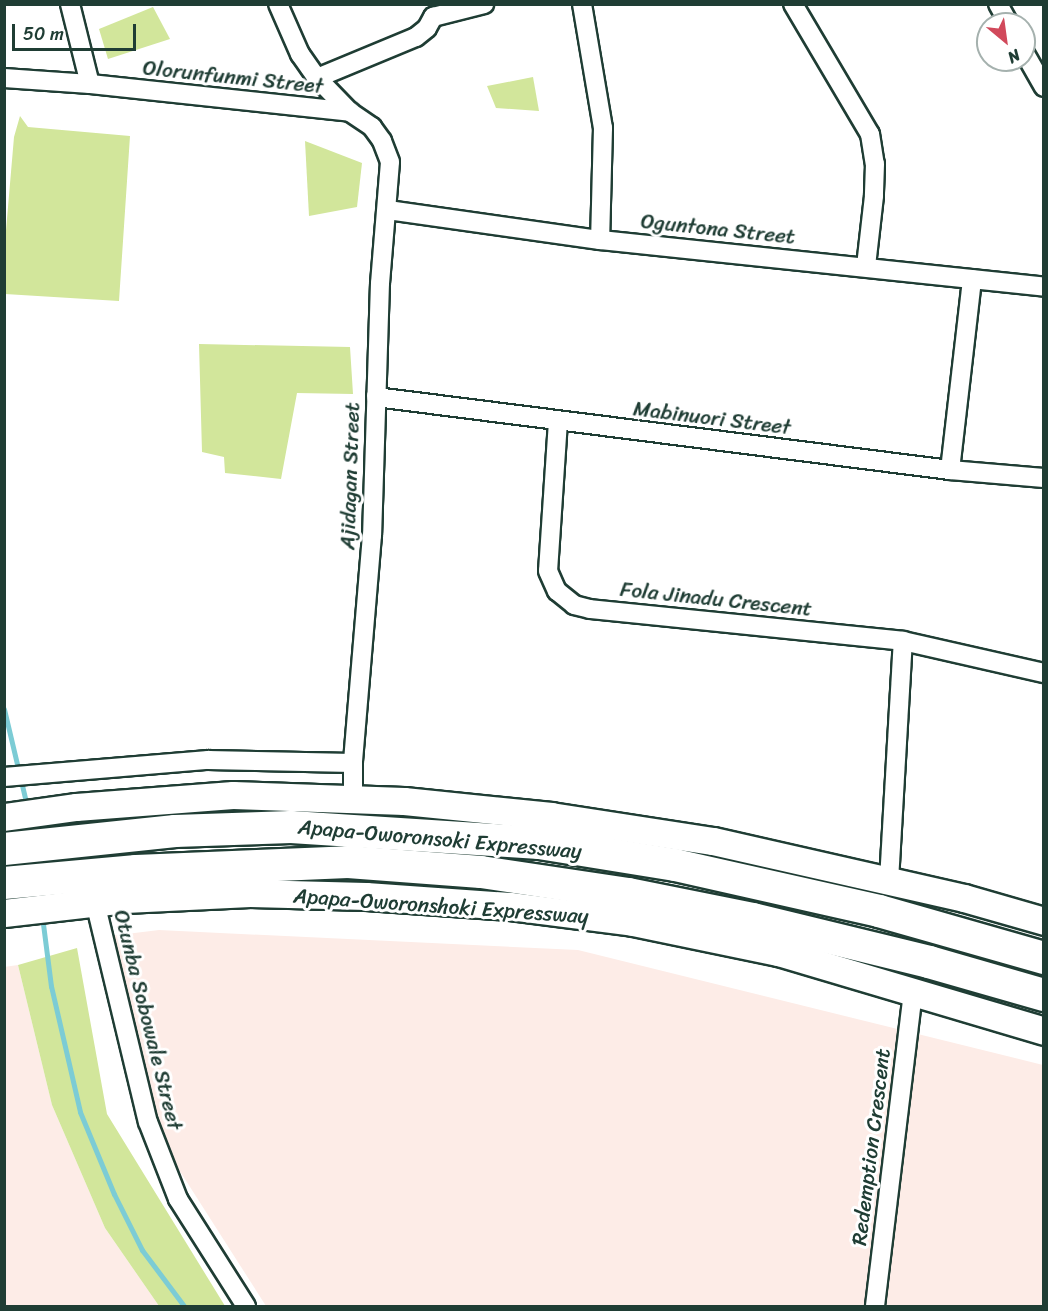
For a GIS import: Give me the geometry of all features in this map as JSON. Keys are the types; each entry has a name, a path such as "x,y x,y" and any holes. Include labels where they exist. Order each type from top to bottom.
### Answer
{"highway":[{"name":"Apapa-Oworonsoki Expressway","path":"4,849 60,841 175,831 291,827 539,843 675,865 856,906 1044,958"},
{"name":"Apapa-Oworonsoki Expressway","path":"4,883 65,891 217,866 348,862 481,872 628,894 753,919 929,962 1044,995"}],"main road":[{"name":"Apapa-Oworonsoki Expressway","path":"4,817 53,810 233,795 404,801 551,816 701,839 964,898 1044,921"},
{"name":"Apapa-Oworonshoki Expressway","path":"4,913 65,891 95,902 250,893 366,896 510,906 633,922 778,952 1044,1031"}],"street":[{"path":"70,4 90,84"},
{"name":"Ajidagan Street","path":"278,4 300,54 317,78 350,112 372,127 382,141 390,162 386,191 388,210 380,283 372,535 353,763 353,799"},
{"path":"317,78 416,37 427,28 431,11 484,4"},
{"path":"582,4 603,128 600,240"},
{"path":"793,4 870,134 875,164 875,186 866,266"},
{"path":"1035,72 1044,87"},
{"name":"Olorunfunmi Street","path":"4,78 90,84 350,112"},
{"name":"Oguntona Street","path":"388,210 600,240 866,266 1044,287"},
{"path":"950,470 972,279"},
{"name":"Mabinuori Street","path":"375,397 950,470 1044,478"},
{"name":"Fola Jinadu Crescent","path":"558,421 548,571 550,581 564,599 590,609 903,641 1044,672"},
{"path":"889,881 903,641"},
{"path":"4,777 208,760 353,763"},
{"name":"Otunba Sobowale Street","path":"95,902 148,1122 178,1198 246,1306"},
{"name":"Redemption Crescent","path":"874,1306 913,992"}],"shaded area":[{"path":"159,930 578,950 1043,1065 1043,1306 266,1306 153,1129 102,937"},
{"path":"18,965 52,1105 105,1228 159,1306 5,1306 4,967"}],"green space":[{"path":"153,7 170,39 108,59 99,29"},
{"path":"533,77 539,111 496,108 487,86"},
{"path":"20,116 28,127 130,136 119,301 5,294 5,242 14,137"},
{"path":"305,141 362,163 357,207 309,216"},
{"path":"199,344 350,347 353,394 297,393 281,479 225,473 224,457 202,452"},
{"path":"77,948 107,1114 225,1306 159,1306 105,1228 52,1105 18,965"}],"waterway":[{"path":"4,709 27,806"},
{"path":"42,916 51,986 80,1112 114,1194 142,1250 184,1306"}]}
